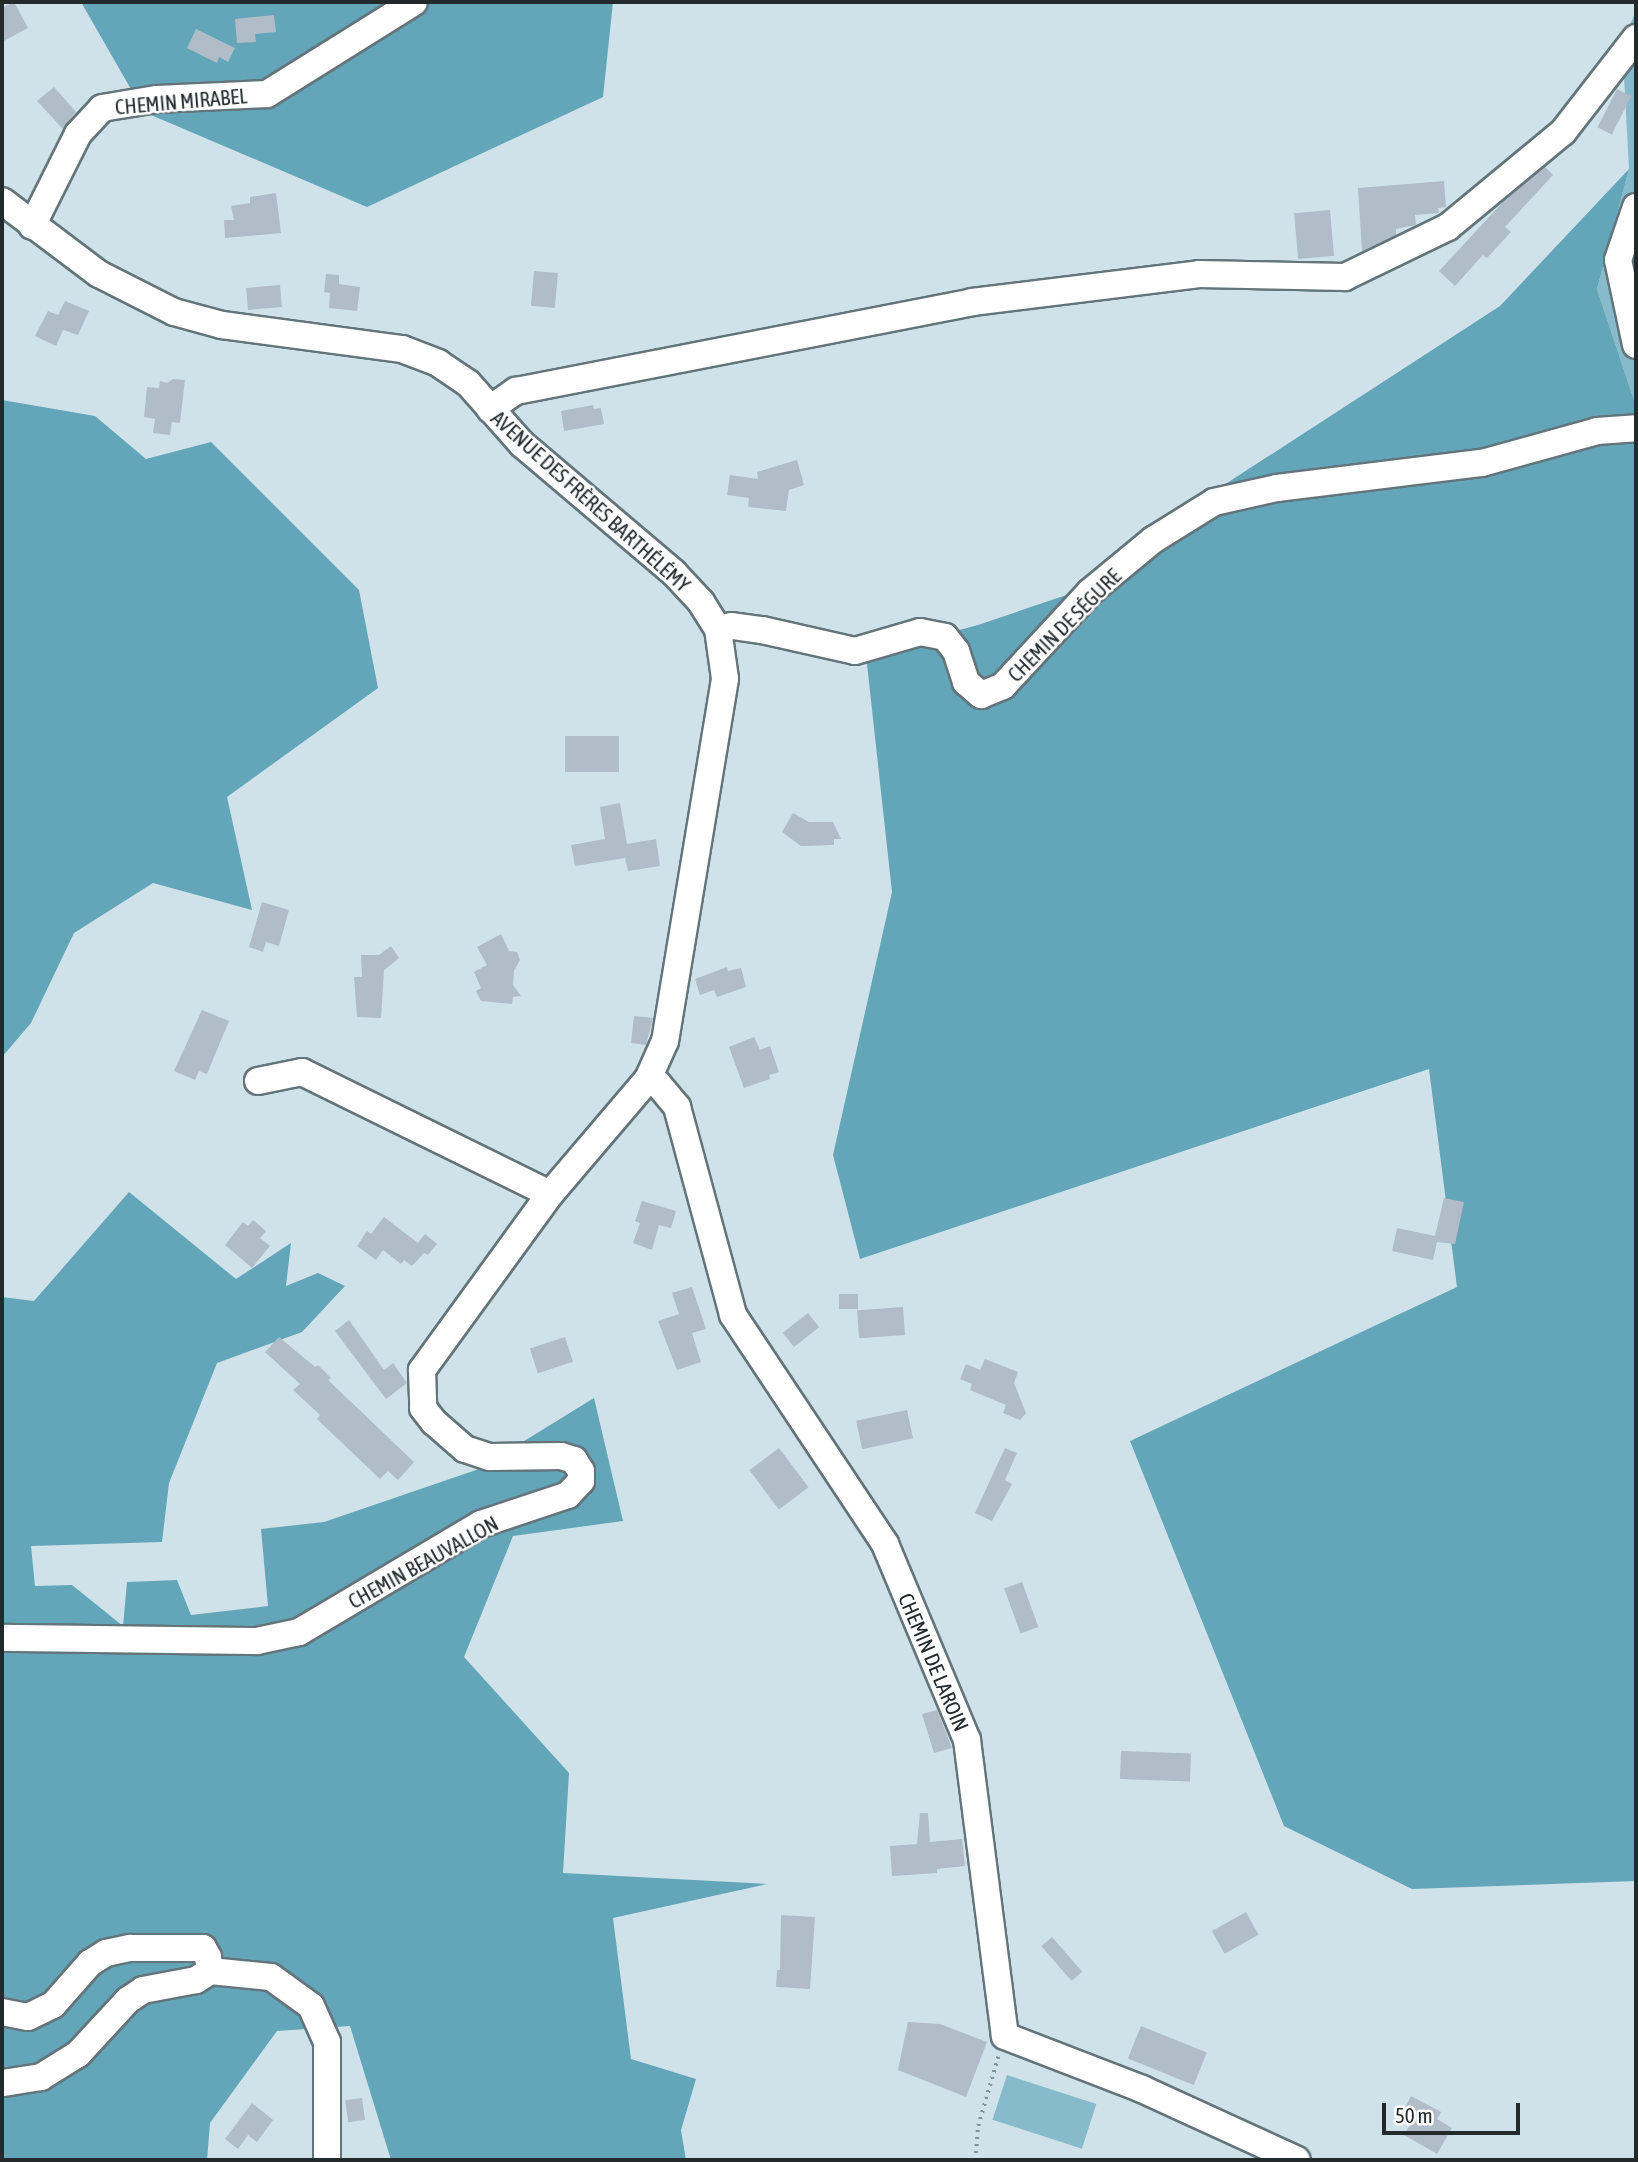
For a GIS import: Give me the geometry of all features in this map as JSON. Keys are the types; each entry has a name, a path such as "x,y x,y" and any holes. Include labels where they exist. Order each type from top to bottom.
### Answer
{"street":[{"name":"CHEMIN MIRABEL","path":"32,226 78,134 102,108 158,99 268,94 414,2"},
{"path":"491,409 516,391 972,302 1199,274 1345,277 1448,228 1563,132 1636,38"},
{"name":"AVENUE DES FRÈRES BARTHÉLÉMY","path":"2,201 99,274 174,312 222,325 402,349 439,363 468,383 523,444 674,573 701,603 718,629 725,679 664,1041 648,1079"},
{"path":"1636,207 1618,260 1636,345"},
{"name":"CHEMIN DE SÉGURE","path":"718,629 732,626 762,630 855,651 920,632 945,637 956,651 966,682 981,695 1003,686 1090,592 1111,574 1153,540 1214,502 1277,488 1482,463 1597,431 1636,428"},
{"path":"258,1081 302,1072 550,1194"},
{"name":"CHEMIN BEAUVALLON","path":"2,1638 257,1641 299,1632 481,1524 568,1495 581,1480 581,1471 574,1460 561,1456 490,1457 466,1449 434,1422 423,1408 422,1370 550,1194 648,1079"},
{"name":"CHEMIN DE LAROIN","path":"648,1079 658,1084 677,1107 733,1315 885,1544 967,1740 1005,2036"},
{"path":"2,2011 28,2017 53,2005 90,1963 106,1953 130,1948 203,1948 210,1971"},
{"path":"2,2082 41,2077 78,2054 128,2000 143,1990 196,1980 210,1971 271,1977 311,2006 327,2042 327,2160"},
{"path":"1005,2036 1142,2089 1297,2160"}],"path":[{"path":"975,2160 978,2126 1005,2036"}],"shaded area":[{"path":"81,2 613,2 603,97 367,207 144,112"},
{"path":"1636,12 1636,406 1597,289 1629,169 1622,40"},
{"path":"1629,169 1597,289 1636,406 1636,1881 1412,1889 1284,1826 1130,1441 1457,1287 1429,1069 860,1259 833,1155 892,892 866,655 978,625 1096,585 1187,509 1500,306"},
{"path":"2,400 95,416 146,459 211,442 359,590 378,688 227,797 252,910 153,883 74,933 31,1023 2,1057"},
{"path":"129,1192 236,1279 291,1243 286,1286 318,1273 345,1286 302,1332 217,1363 169,1483 162,1542 31,1546 35,1586 72,1585 123,1626 127,1582 177,1580 191,1615 268,1606 261,1529 324,1522 479,1469 594,1398 623,1521 513,1536 464,1657 569,1773 563,1873 767,1884 613,1918 631,2059 696,2079 681,2130 686,2160 391,2160 350,2026 277,2031 210,2123 207,2160 2,2160 2,1297 34,1301"},
{"path":"1007,2075 1096,2104 1082,2149 992,2120"}],"building":[{"path":"14,2 28,28 2,42 2,8"},
{"path":"274,15 276,32 255,34 256,42 237,43 235,19"},
{"path":"196,29 235,48 228,62 219,57 217,63 187,48"},
{"path":"54,87 76,112 63,129 37,101"},
{"path":"1617,89 1631,96 1612,135 1597,127"},
{"path":"1545,167 1553,175 1505,227 1511,232 1487,258 1483,255 1455,286 1439,271 1502,203"},
{"path":"1444,181 1446,207 1438,208 1439,213 1415,215 1416,225 1396,229 1396,235 1362,251 1358,188"},
{"path":"276,193 281,233 225,238 224,220 234,220 231,206 250,203 250,197"},
{"path":"1330,210 1334,256 1298,259 1294,213"},
{"path":"534,271 558,273 555,308 531,306"},
{"path":"326,274 339,275 339,284 360,287 357,311 329,308 330,293 324,292"},
{"path":"280,285 282,307 248,310 246,288"},
{"path":"65,301 89,311 78,335 63,330 56,346 35,336 48,311 58,315"},
{"path":"173,379 185,380 180,423 172,422 170,435 153,433 155,419 144,417 147,387 159,388 160,381 167,383"},
{"path":"593,405 594,409 601,408 604,424 564,431 561,411"},
{"path":"797,460 804,485 789,490 786,511 748,507 749,498 727,495 730,475 758,479 757,472"},
{"path":"565,736 619,736 619,772 565,772"},
{"path":"620,803 627,844 656,839 660,866 628,871 625,858 575,866 571,845 605,839 600,807"},
{"path":"793,813 809,822 833,822 841,839 834,839 834,845 801,846 782,832"},
{"path":"262,902 289,910 279,946 266,942 263,952 249,947"},
{"path":"501,934 509,951 517,952 520,960 514,971 513,985 521,996 513,997 512,1004 481,1001 476,991 481,988 474,972 487,965 477,947"},
{"path":"391,946 399,958 384,970 381,1018 357,1017 354,977 362,977 361,955 379,955"},
{"path":"727,967 728,971 741,968 746,987 717,997 714,990 700,995 695,979"},
{"path":"202,1010 229,1021 207,1074 199,1071 195,1080 174,1071"},
{"path":"634,1016 653,1018 646,1045 631,1043"},
{"path":"754,1037 760,1050 770,1046 779,1072 769,1075 770,1079 744,1088 729,1047"},
{"path":"1444,1198 1464,1202 1455,1244 1437,1242 1433,1260 1392,1251 1397,1228 1435,1236"},
{"path":"642,1201 676,1211 671,1228 659,1225 652,1250 633,1243 640,1223 635,1221"},
{"path":"384,1217 418,1243 425,1234 437,1244 428,1255 424,1253 412,1266 404,1260 401,1264 383,1250 376,1260 357,1246 367,1231 371,1234"},
{"path":"253,1220 266,1231 260,1238 270,1246 252,1268 225,1245 243,1222 248,1226"},
{"path":"692,1287 706,1329 692,1333 701,1362 677,1370 658,1321 679,1314 672,1293"},
{"path":"839,1294 858,1294 858,1309 839,1309"},
{"path":"903,1307 905,1335 859,1338 857,1310"},
{"path":"808,1313 819,1327 794,1347 783,1333"},
{"path":"349,1320 384,1370 393,1363 407,1383 386,1399 335,1331"},
{"path":"279,1337 315,1367 318,1365 331,1378 328,1380 414,1462 398,1480 388,1471 380,1479 317,1419 320,1415 293,1390 300,1384 265,1352"},
{"path":"565,1337 573,1362 538,1373 530,1348"},
{"path":"985,1359 1018,1372 1014,1383 1026,1413 1020,1420 1003,1413 1006,1405 970,1390 972,1384 960,1379 966,1364 980,1370"},
{"path":"907,1410 913,1438 862,1449 856,1421"},
{"path":"779,1448 808,1487 779,1509 749,1470"},
{"path":"1005,1448 1017,1453 1005,1480 1012,1484 992,1521 975,1513"},
{"path":"1022,1582 1038,1627 1021,1634 1004,1588"},
{"path":"937,1710 952,1748 934,1753 922,1714"},
{"path":"1121,1751 1191,1753 1190,1781 1120,1779"},
{"path":"920,1813 928,1813 930,1842 962,1839 965,1866 937,1869 937,1873 892,1876 890,1846 917,1844"},
{"path":"1246,1912 1259,1935 1224,1954 1212,1931"},
{"path":"781,1915 815,1917 810,1989 776,1987 777,1970 780,1970"},
{"path":"1052,1937 1082,1972 1072,1981 1041,1946"},
{"path":"908,2022 940,2024 987,2042 966,2097 898,2070"},
{"path":"1141,2026 1207,2053 1194,2085 1128,2058"},
{"path":"1411,2096 1441,2112 1437,2119 1452,2128 1437,2154 1404,2135 1410,2125 1399,2119"},
{"path":"362,2098 365,2120 348,2122 345,2100"},
{"path":"252,2103 273,2120 257,2142 248,2135 238,2149 225,2139"}]}
